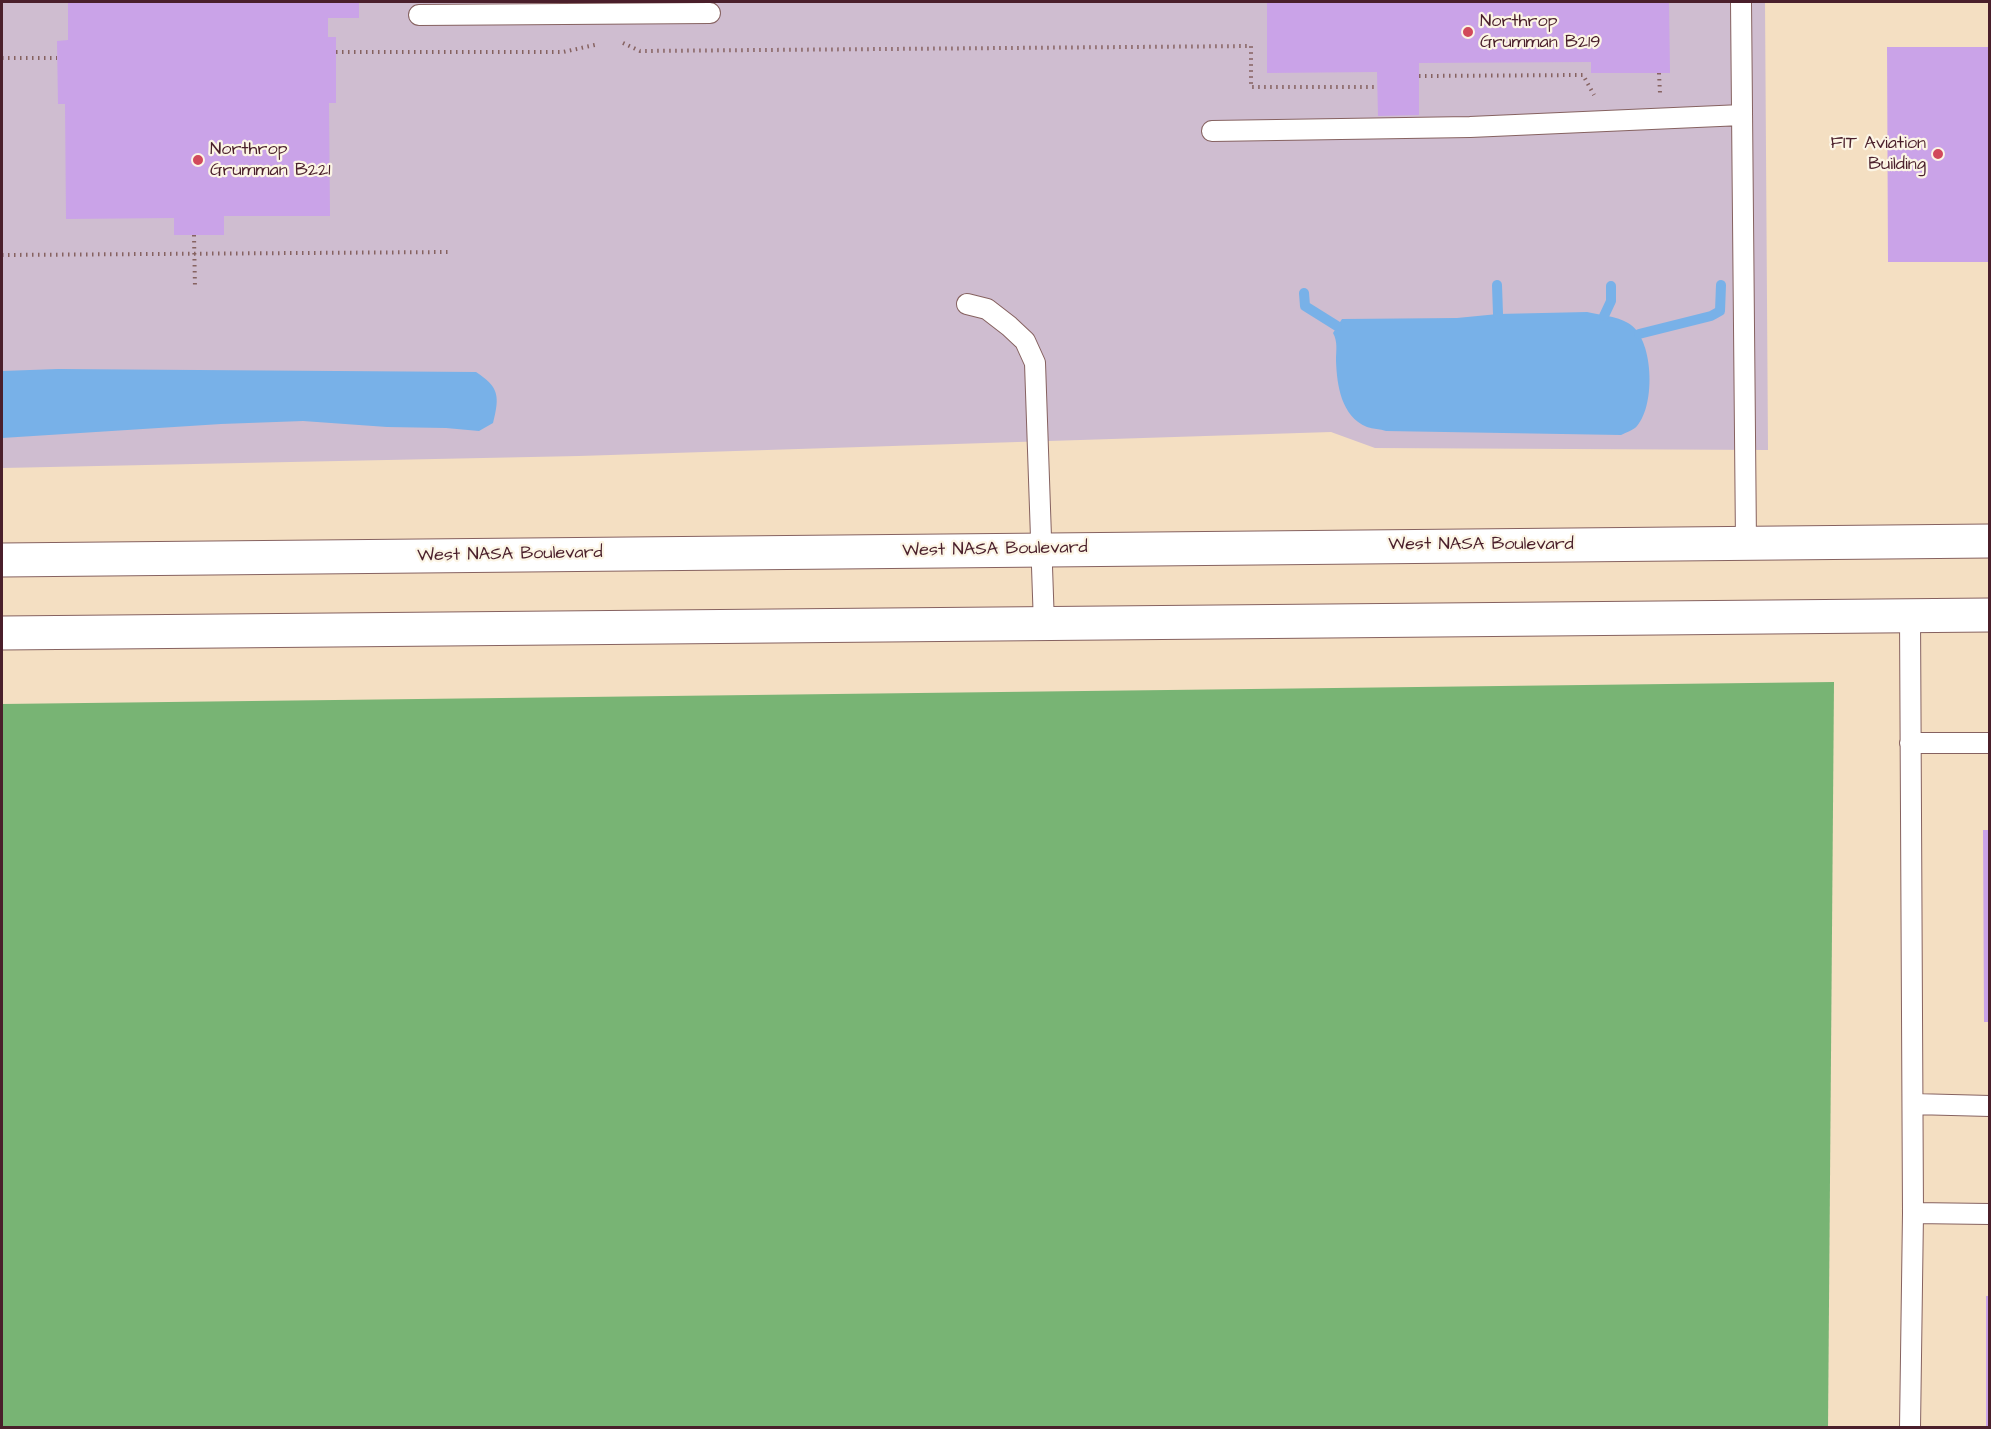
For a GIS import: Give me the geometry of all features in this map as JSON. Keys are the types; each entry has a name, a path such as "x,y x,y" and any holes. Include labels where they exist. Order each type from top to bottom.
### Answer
{"main road":[{"name":"West NASA Boulevard","path":"2,560 1989,541"},
{"path":"2,633 1989,615"}],"lane":[{"path":"1741,2 1746,543"},
{"path":"419,15 590,7 710,13"},
{"path":"1212,131 1470,126 1742,115"},
{"path":"967,304 987,309 1009,326 1025,341 1035,363 1044,625"},
{"path":"1910,615 1913,1104 1910,1428"},
{"path":"1910,743 1989,743"},
{"path":"1913,1104 1989,1106"},
{"path":"1913,1213 1989,1214"}],"path":[{"path":"615,40 640,51 1251,46 1251,87 1377,87"},
{"path":"336,52 563,52 606,42"},
{"path":"2,58 57,58"},
{"path":"1659,73 1660,97"},
{"path":"1419,76 1583,75 1595,97"},
{"path":"194,235 195,288"},
{"path":"2,255 451,252"}],"shaded area":[{"path":"2,2 1765,2 1768,450 1375,448 1331,432 579,456 2,468"}],"green space":[{"path":"1834,682 1828,1427 2,1427 2,704"}],"water":[{"path":"1587,312 1613,317 1628,323 1637,331 1647,356 1649,388 1643,416 1636,427 1621,435 1386,431 1367,427 1358,422 1346,408 1342,399 1333,333 1342,319 1457,318 1498,314"},
{"path":"58,369 476,372 484,377 493,388 496,393 497,406 493,423 479,431 303,421 2,438 2,371"}],"building":[{"name":"Northrop Grumman B221","path":"68,2 359,2 359,18 328,18 328,37 336,37 336,103 329,103 330,216 224,216 224,235 174,235 174,218 66,219 65,104 58,104 57,41 68,40"},
{"name":"Northrop Grumman B219","path":"1267,2 1669,2 1670,73 1591,73 1591,62 1419,63 1419,115 1378,116 1377,72 1267,73"},
{"name":"FIT Aviation Building","path":"1887,47 1990,47 1990,262 1888,262"},
{"path":"1983,830 1990,830 1990,1022 1984,1022"},
{"path":"1986,1296 1990,1296 1990,1428 1986,1428"}],"waterway":[{"path":"1497,285 1498,314"},
{"path":"1639,334 1711,316 1720,311 1721,285"},
{"path":"1604,316 1611,301 1611,286"},
{"path":"1304,293 1305,306 1337,326"}],"place":[{"name":"Northrop Grumman B219","path":"1468,32"},
{"name":"FIT Aviation Building","path":"1938,154"},
{"name":"Northrop Grumman B221","path":"198,160"}]}
